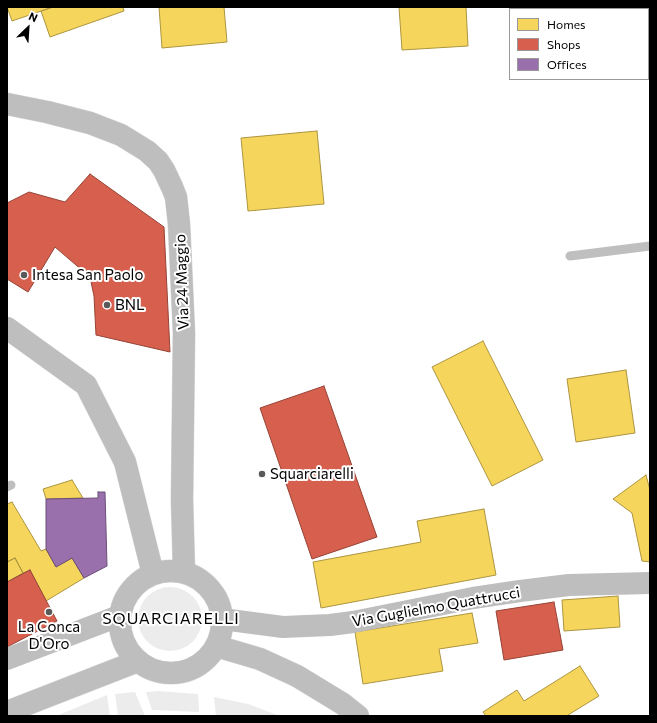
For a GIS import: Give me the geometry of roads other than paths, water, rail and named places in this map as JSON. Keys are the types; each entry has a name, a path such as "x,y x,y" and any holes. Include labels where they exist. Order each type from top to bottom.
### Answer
{"main road":[{"name":"Via 24 Maggio","path":"7,104 90,123 121,135 147,151 158,161 164,170 176,197 179,224 184,333 182,499 184,572"},
{"path":"7,328 86,385 125,462 153,574"},
{"path":"169,570 184,572 199,579 211,590 218,604 222,619 221,633 216,646 207,658 195,667 181,672 165,673 151,669 138,661 127,648 121,632 119,616 123,602 130,590 140,580 153,574 169,570"},
{"name":"Via Guglielmo Quattrucci","path":"222,619 283,627 330,625 353,622 473,598 520,591 568,585 650,583"},
{"path":"7,659 119,616"},
{"path":"216,646 260,659 298,676 338,700 358,716"},
{"path":"7,712 138,661"}],"waterway":[{"path":"570,256 650,246"},
{"path":"7,487 11,485"}],"place":[{"name":"Intesa San Paolo","path":"24,275"},
{"name":"BNL","path":"107,305"},
{"name":"Squarciarelli","path":"262,474"},
{"name":"La Conca D'Oro","path":"49,612"}],"district":[{"name":"SQUARCIARELLI","path":"171,619"}]}
